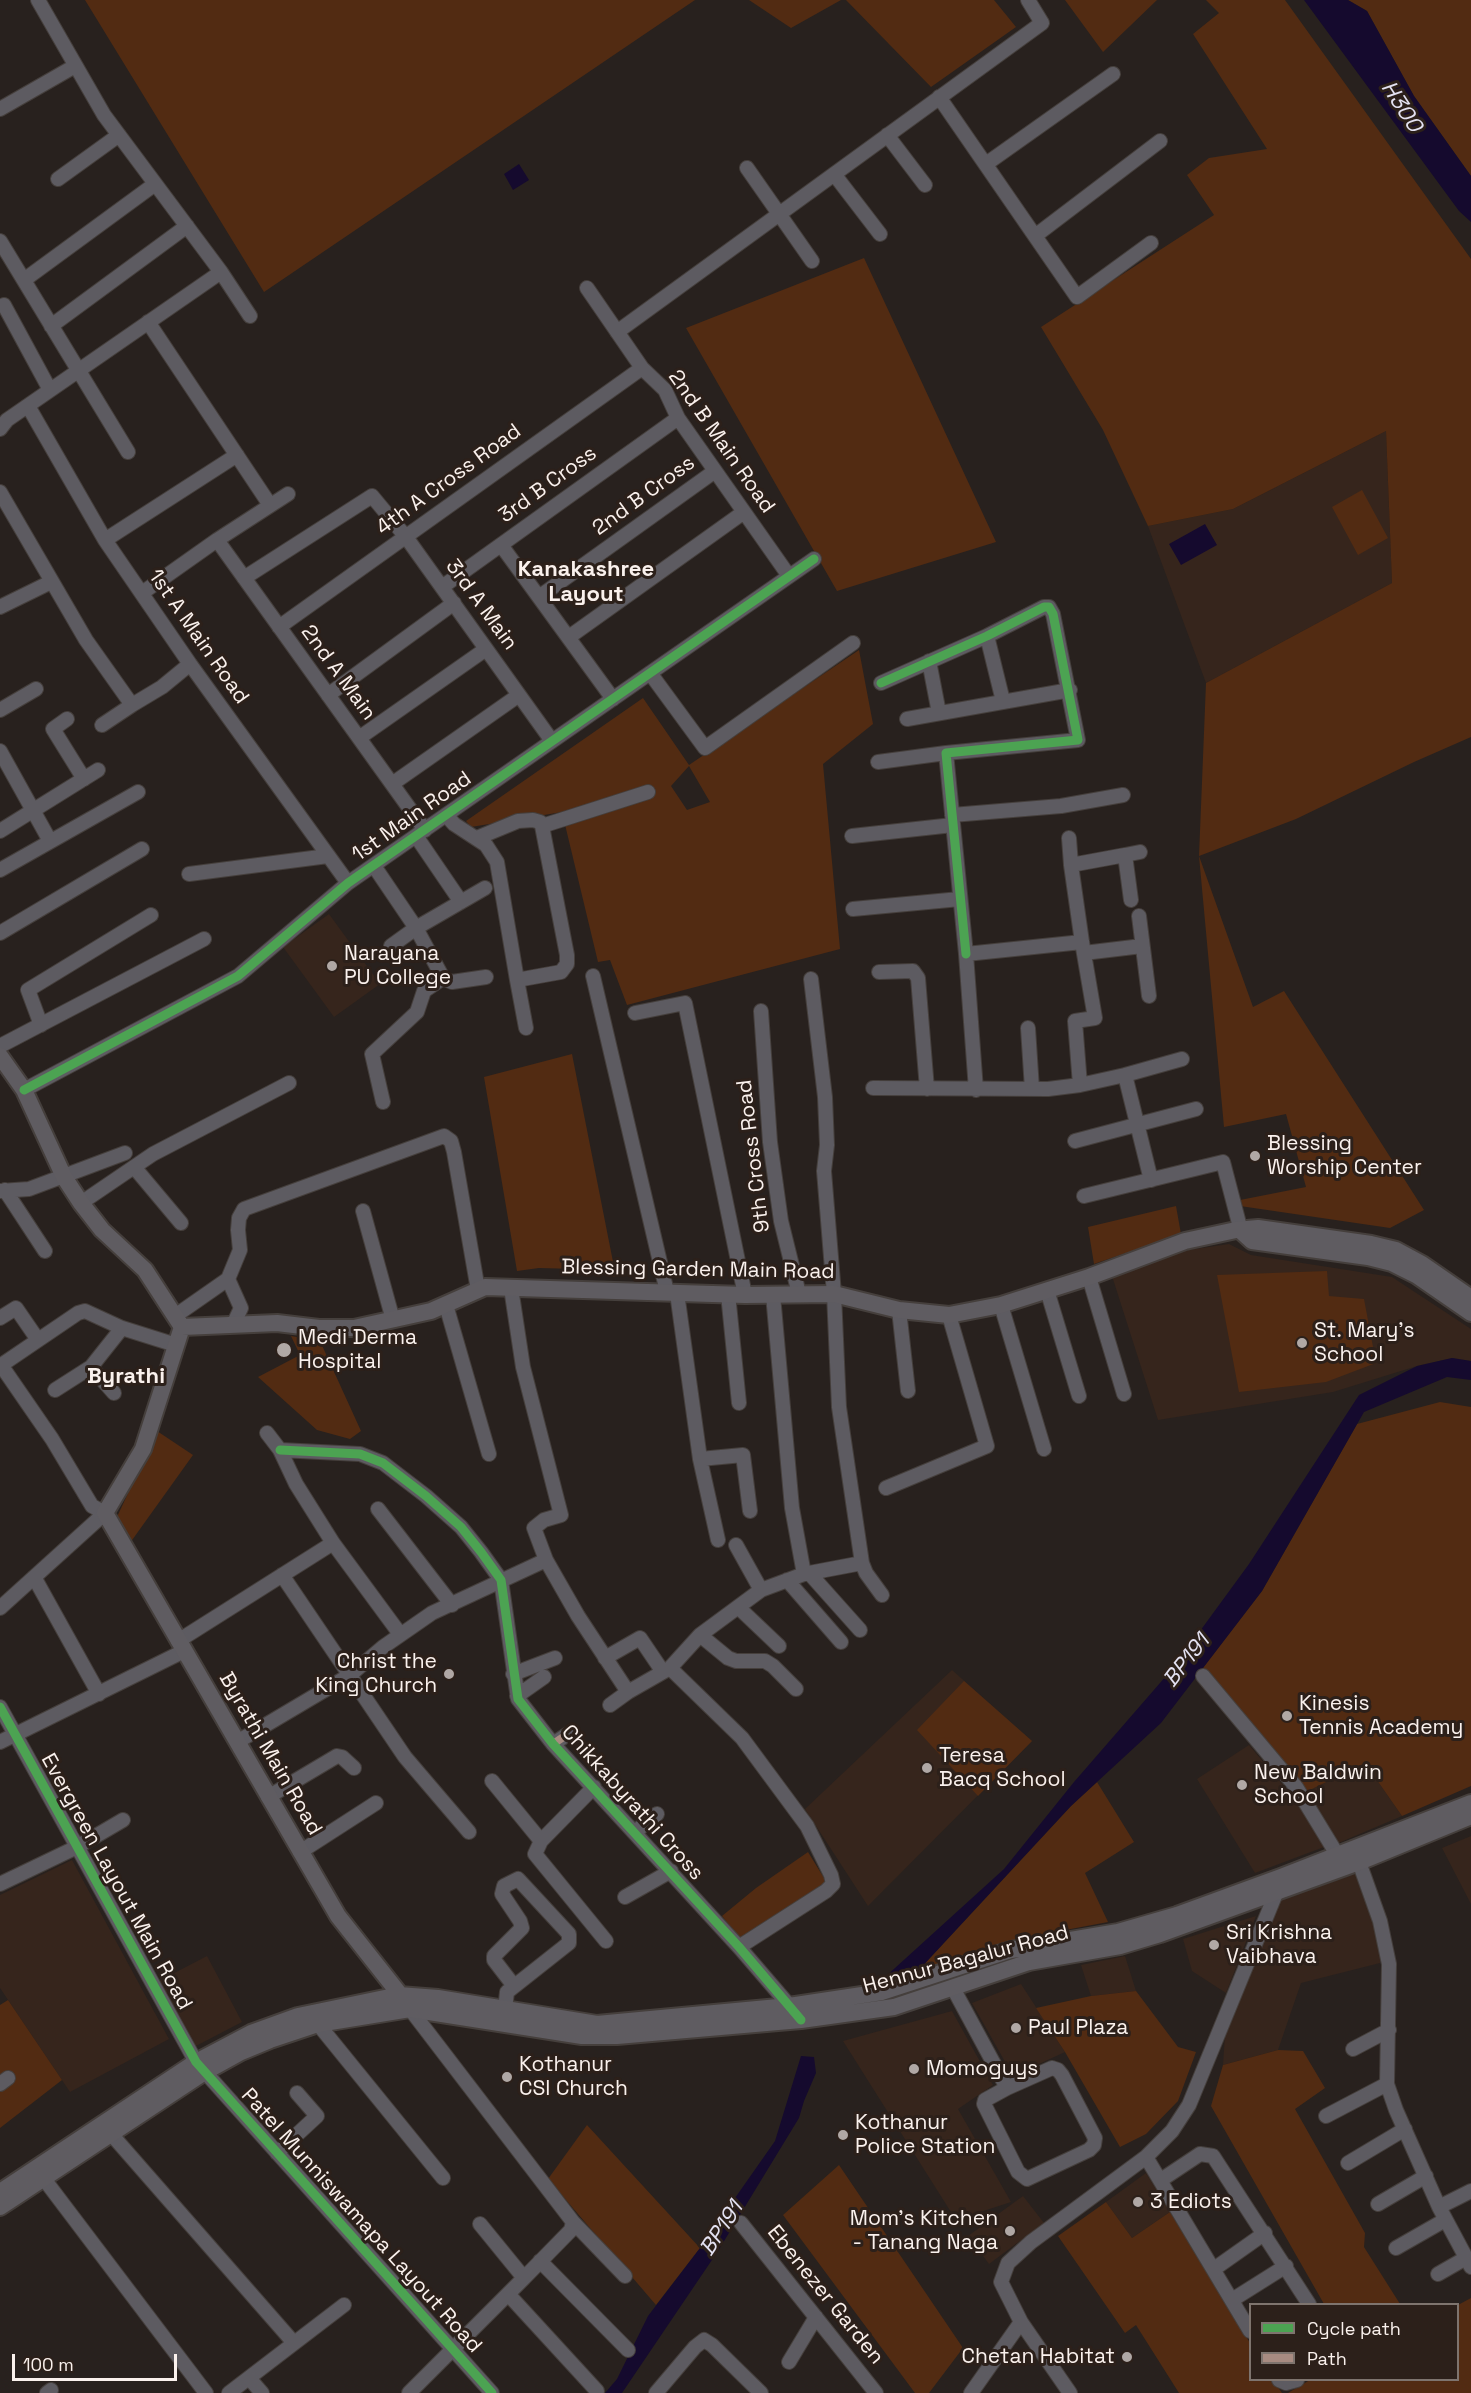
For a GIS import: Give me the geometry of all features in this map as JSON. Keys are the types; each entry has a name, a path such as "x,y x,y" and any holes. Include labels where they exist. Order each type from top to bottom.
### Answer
{"main road":[{"path":"0,1056 24,1090 64,1177 81,1203 102,1230 145,1270 178,1321 176,1345 143,1449 105,1513"},
{"name":"Blessing Garden Main Road","path":"178,1321 233,1325 277,1323 319,1328 354,1328 430,1311 485,1287 736,1295 834,1293 899,1310 949,1315 1001,1305 1185,1241 1236,1230 1258,1228 1396,1250 1422,1264 1471,1298"},
{"path":"1241,1231 1252,1240 1368,1257 1392,1263 1416,1275 1471,1313"},
{"name":"Byrathi Main Road","path":"105,1513 338,1916 410,2009"},
{"name":"Hennur Bagalur Road","path":"0,2207 40,2174 251,2032 298,2016 399,1995 438,1998 582,2036 617,2036 801,2020 915,2002 1029,1962 1120,1946 1140,1940 1279,1885 1338,1856 1471,1803"},
{"name":"Hennur Bagalur Road","path":"0,2192 40,2174 112,2135 200,2068 318,2024 410,2009 597,2024 789,2006 876,1993 1011,1950 1118,1932 1359,1862 1471,1816"}],"street":[{"path":"38,0 104,115 221,272 250,316"},
{"path":"618,332 1042,23 1028,0"},
{"path":"0,109 75,66"},
{"path":"986,164 1113,74"},
{"path":"939,97 1077,297 1151,243"},
{"path":"58,179 119,135"},
{"path":"887,135 925,185"},
{"path":"1035,236 1160,141"},
{"path":"747,168 812,261"},
{"path":"834,174 880,234"},
{"path":"24,280 155,184"},
{"path":"51,326 186,226"},
{"path":"0,241 128,452"},
{"path":"2,420 28,406 221,272"},
{"name":"2nd B Main Road","path":"587,288 642,368 665,390 678,418 789,576"},
{"path":"4,305 51,390"},
{"path":"148,322 270,505"},
{"name":"4th A Cross Road","path":"279,627 642,368"},
{"name":"1st A Main Road","path":"28,406 105,540 190,664 348,884"},
{"name":"3rd B Cross","path":"442,587 678,418"},
{"path":"105,540 237,455"},
{"name":"2nd B Cross","path":"539,597 715,471"},
{"path":"0,492 86,640 132,705"},
{"path":"142,593 288,494"},
{"name":"3rd A Main","path":"244,578 372,496 406,537 552,741"},
{"path":"569,637 744,512"},
{"name":"2nd A Main","path":"217,540 392,784 461,902"},
{"path":"501,544 613,699"},
{"name":"1st Main Road","path":"24,1090 238,976 348,884 814,559"},
{"path":"0,607 51,582"},
{"path":"328,695 454,603"},
{"path":"878,762 1078,740 1070,690 1053,614 1049,607 1044,607 987,636 882,683"},
{"path":"987,636 1003,701"},
{"path":"650,673 705,748 853,643"},
{"path":"359,738 486,649"},
{"path":"929,661 939,713"},
{"path":"102,725 162,687 190,664"},
{"path":"0,710 36,689"},
{"path":"907,719 1070,690"},
{"path":"392,784 519,695"},
{"path":"67,719 53,729 84,779"},
{"path":"0,751 50,841"},
{"path":"946,753 966,954 976,1089"},
{"path":"0,831 98,770"},
{"path":"0,870 138,792"},
{"path":"542,826 648,792"},
{"path":"852,836 1123,795"},
{"path":"446,815 459,828 486,845 497,862 526,1028"},
{"path":"477,838 518,821 533,820 540,822 542,826 567,964 558,974 517,980"},
{"path":"1069,838 1071,865 1095,1018 1075,1021 1080,1085"},
{"path":"0,933 142,849"},
{"path":"1071,865 1140,852"},
{"path":"1125,855 1131,900"},
{"path":"189,874 328,856"},
{"path":"374,866 416,928 443,978 452,981 486,977"},
{"path":"391,946 416,928 485,888"},
{"path":"853,909 960,899"},
{"path":"41,1024 27,990 151,915"},
{"path":"1139,916 1149,996"},
{"path":"0,1046 204,939"},
{"path":"966,954 1142,946"},
{"path":"879,972 913,971 918,978 927,1089"},
{"path":"593,976 672,1292 700,1459 718,1540"},
{"path":"383,1102 372,1053 417,1012 424,991 443,978"},
{"path":"811,979 825,1097 827,1145 824,1172 834,1293 839,1407 862,1563 866,1573 882,1595"},
{"path":"635,1013 685,1003 736,1295 739,1402"},
{"name":"9th Cross Road","path":"761,1011 771,1142 781,1221 799,1294"},
{"path":"1028,1028 1032,1089"},
{"path":"873,1088 1032,1089 1080,1085 1182,1059"},
{"path":"1125,1075 1151,1180"},
{"path":"81,1203 153,1154 289,1083"},
{"path":"1075,1141 1196,1109"},
{"path":"178,1321 228,1279 240,1250 239,1218 244,1209 444,1136 451,1141 454,1152 478,1290"},
{"path":"2,1191 29,1189 125,1154"},
{"path":"1084,1196 1223,1162 1241,1231"},
{"path":"134,1167 181,1223"},
{"path":"2,1191 45,1251"},
{"path":"363,1211 393,1320"},
{"path":"1089,1276 1124,1394"},
{"path":"228,1279 241,1308 233,1325"},
{"path":"512,1288 523,1367 561,1515 544,1520 534,1528 546,1560 628,1692"},
{"path":"1047,1290 1079,1396"},
{"path":"773,1295 792,1508 807,1574 860,1630"},
{"path":"446,1305 489,1454"},
{"path":"1001,1305 1044,1449"},
{"path":"0,1318 16,1308 38,1340"},
{"path":"899,1310 908,1391"},
{"path":"0,1608 105,1513 92,1506 52,1438 1,1366 78,1313 85,1311 122,1328 176,1345"},
{"path":"886,1488 987,1446 949,1315"},
{"path":"55,1390 90,1367 122,1328"},
{"path":"90,1367 114,1393"},
{"path":"267,1433 280,1450 296,1484 333,1543 400,1634"},
{"path":"280,1450 360,1454 383,1463 461,1527 501,1580"},
{"path":"700,1459 743,1455 750,1511"},
{"path":"378,1509 452,1605"},
{"path":"0,1742 99,1694 181,1646 282,1575 333,1543"},
{"path":"736,1545 761,1590"},
{"path":"237,1742 350,1675 400,1634 432,1613 546,1560"},
{"path":"610,1705 667,1670 700,1635 761,1590 807,1574 862,1563"},
{"path":"282,1575 405,1757 469,1832"},
{"path":"34,1577 99,1694"},
{"name":"Chikkabyrathi Cross","path":"501,1580 517,1696 553,1744 671,1871 801,2020"},
{"path":"787,1580 841,1642"},
{"path":"738,1607 779,1646"},
{"path":"700,1635 728,1658 736,1661 765,1661 796,1689"},
{"path":"605,1658 638,1638 667,1670 742,1738 807,1826 831,1875 833,1884 826,1891 739,1947"},
{"path":"513,1674 555,1658"},
{"path":"1203,1676 1296,1787 1338,1856"},
{"path":"517,1696 544,1677"},
{"name":"Evergreen Layout Main Road","path":"0,1707 200,2068"},
{"path":"553,1744 568,1734"},
{"path":"268,1797 337,1756 342,1756 354,1768"},
{"path":"492,1781 541,1841"},
{"path":"594,1786 541,1841 535,1854 606,1941"},
{"path":"300,1852 375,1803"},
{"path":"635,1832 657,1814"},
{"path":"0,1884 76,1847 123,1820"},
{"path":"1359,1862 1380,1921 1389,1964 1387,2084 1442,2214 1469,2263 1438,2274"},
{"path":"625,1898 671,1871"},
{"path":"504,2017 507,1992 569,1943 570,1937 518,1879 504,1886 502,1894 520,1921 522,1928 494,1956 494,1960 514,1986"},
{"path":"1070,2393 1021,2322 1001,2282 1008,2263 1031,2242 1146,2157 1172,2131 1189,2105 1279,1885"},
{"path":"953,1988 1007,2088"},
{"path":"410,2009 573,2222 625,2276"},
{"path":"318,2024 443,2178"},
{"path":"1353,2049 1389,2030"},
{"name":"Patel Munniswamapa Layout Road","path":"200,2068 492,2393"},
{"path":"1052,2068 1058,2070 1095,2138 1094,2145 1089,2150 1027,2179 1021,2177 984,2104 985,2100 1007,2088 1052,2068"},
{"path":"1326,2116 1387,2084"},
{"path":"277,2153 317,2116 297,2093"},
{"path":"1348,2163 1405,2129"},
{"path":"112,2135 294,2343"},
{"path":"1161,2180 1200,2154 1209,2154 1216,2159 1308,2303"},
{"path":"1146,2157 1249,2328"},
{"path":"40,2174 206,2393"},
{"path":"1378,2204 1426,2176"},
{"path":"1396,2248 1471,2191"},
{"path":"409,2393 571,2230 573,2222"},
{"name":"Ebenezer Garden","path":"741,2223 876,2393"},
{"path":"480,2224 524,2278"},
{"path":"1214,2269 1265,2233"},
{"path":"540,2261 628,2350"},
{"path":"1232,2300 1286,2266"},
{"path":"508,2294 597,2391"},
{"path":"229,2393 344,2305"},
{"path":"789,2362 816,2317"},
{"path":"971,2393 1021,2322"},
{"path":"656,2393 695,2347 704,2340 761,2393"},
{"path":"249,2378 262,2393"}],"shaded area":[{"path":"85,0 695,0 264,292"},
{"path":"749,0 841,0 791,28"},
{"path":"846,0 994,0 1016,27 931,87"},
{"path":"1065,0 1157,0 1103,52"},
{"path":"1206,0 1285,0 1471,259 1471,737 1296,819 1199,856 1206,683 1392,583 1386,431 1233,509 1148,526 1103,430 1041,327 1214,215 1187,175 1209,158 1267,149 1193,34 1219,13"},
{"path":"1348,0 1471,0 1471,176 1414,96 1367,11"},
{"path":"864,258 996,542 837,591 686,328"},
{"path":"1386,431 1392,583 1206,683 1148,526 1233,509"},
{"path":"1362,490 1388,538 1358,555 1332,507"},
{"path":"859,650 873,724 823,764 840,949 627,1005 610,960 598,962 562,812 471,827 466,821 643,698 689,765","holes":["689,766 710,802 687,810 671,786"]},
{"path":"1199,856 1253,1007 1284,991 1424,1210 1390,1228 1240,1206 1240,1200 1306,1187 1286,1114 1224,1127"},
{"name":"Narayana PU College","path":"329,914 380,984 334,1017 283,947"},
{"path":"572,1054 616,1277 577,1269 539,1268 517,1271 484,1077"},
{"path":"1176,1206 1181,1234 1094,1264 1088,1227"},
{"name":"St. Mary's School","path":"1229,1244 1251,1255 1392,1277 1471,1329 1471,1361 1452,1358 1417,1366 1333,1392 1158,1420 1112,1276 1188,1250"},
{"path":"1327,1271 1329,1296 1364,1299 1376,1363 1326,1382 1239,1392 1217,1275"},
{"path":"291,1336 320,1341 361,1431 350,1439 317,1430 258,1377 300,1355"},
{"path":"1440,1402 1471,1407 1471,1786 1402,1816 1365,1763 1304,1793 1202,1669 1262,1591 1357,1424"},
{"path":"157,1431 193,1455 130,1543 116,1519"},
{"name":"Teresa Bacq School","path":"952,1670 1032,1741 868,1906 805,1809"},
{"path":"964,1681 1032,1741 978,1796 917,1730"},
{"path":"1249,1745 1294,1798 1324,1847 1255,1873 1197,1779"},
{"path":"1365,1763 1402,1816 1336,1844 1304,1793"},
{"path":"1097,1782 1134,1842 1085,1873 1108,1922 1007,1941 917,1972 1071,1806"},
{"path":"1471,1836 1471,1904 1442,1848"},
{"path":"808,1852 824,1878 825,1884 740,1939 722,1916 756,1888"},
{"path":"72,1860 169,2039 70,2092 0,1988 0,1895"},
{"path":"1355,1874 1380,1943 1380,1963 1301,1983 1278,2050 1223,2065 1225,2034 1281,1900"},
{"path":"1256,1916 1226,1993 1192,1971 1183,1939"},
{"path":"207,1956 242,2022 194,2047 159,1981"},
{"path":"1125,1956 1136,1991 1091,1996 1081,1965"},
{"path":"1021,1984 1065,2052 1013,2076 972,2003"},
{"path":"1136,1991 1178,2047 1196,2052 1178,2101 1146,2134 1120,2147 1065,2052 1036,2008 1091,1996"},
{"path":"8,2000 62,2080 0,2128 0,2005"},
{"path":"952,2011 993,2085 958,2109 1011,2202 956,2220 843,2041"},
{"path":"1278,2050 1303,2051 1325,2088 1295,2109 1365,2233 1364,2247 1399,2303 1323,2303 1211,2106 1223,2065"},
{"path":"587,2125 700,2248 656,2305 548,2179"},
{"path":"839,2165 963,2348 929,2393 915,2393 783,2215"},
{"path":"1146,2173 1170,2212 1132,2238 1106,2202"},
{"path":"1023,2196 1044,2223 989,2264 968,2236"},
{"path":"1106,2202 1132,2238 1170,2212 1249,2341 1249,2381 1274,2381 1282,2393 1179,2393 1136,2325 1125,2333 1058,2236"},
{"path":"1471,2298 1471,2393 1288,2393 1308,2381 1459,2381 1459,2304"}],"water":[{"name":"H300","path":"1304,0 1348,0 1367,11 1414,96 1471,176 1471,222 1459,211"},
{"path":"519,164 529,180 513,190 504,174"},
{"path":"1205,524 1217,545 1181,565 1169,544"},
{"name":"BP191","path":"1452,1358 1471,1361 1471,1380 1447,1377 1364,1412 1262,1591 1161,1723 1071,1806 917,1972 884,1978 1004,1869 1074,1782 1173,1668 1249,1564 1359,1395 1417,1366"},
{"name":"BP191","path":"801,2056 814,2057 816,2073 799,2118 718,2251 622,2393 605,2393 617,2379 648,2316 700,2248 775,2141"}],"marked path":[{"path":"553,1744 568,1734"}],"cycle path":[{"path":"24,1090 238,976 348,883 814,559"},
{"path":"881,683 987,636 1044,607 1049,607 1053,614 1078,740 946,753 966,954"},
{"path":"280,1450 360,1454 383,1463 461,1527 501,1580 518,1699 553,1744 739,1947 801,2020"},
{"path":"0,1707 196,2062 492,2393"}],"place":[{"name":"Narayana PU College","path":"332,966"},
{"name":"Blessing Worship Center","path":"1255,1156"},
{"name":"St. Mary's School","path":"1302,1343"},
{"name":"Medi Derma Hospital","path":"284,1350"},
{"name":"Christ the King Church","path":"449,1674"},
{"name":"Kinesis Tennis Academy","path":"1287,1716"},
{"name":"Teresa Bacq School","path":"927,1768"},
{"name":"New Baldwin School","path":"1242,1785"},
{"name":"Sri Krishna Vaibhava","path":"1214,1945"},
{"name":"Paul Plaza","path":"1016,2028"},
{"name":"Momoguys","path":"914,2069"},
{"name":"Kothanur CSI Church","path":"507,2077"},
{"name":"Kothanur Police Station","path":"843,2135"},
{"name":"3 Ediots","path":"1138,2202"},
{"name":"Mom's Kitchen - Tanang Naga","path":"1010,2231"},
{"name":"Chetan Habitat","path":"1127,2357"}],"district":[{"name":"Kanakashree Layout","path":"586,582"},
{"name":"Byrathi","path":"126,1377"}]}
